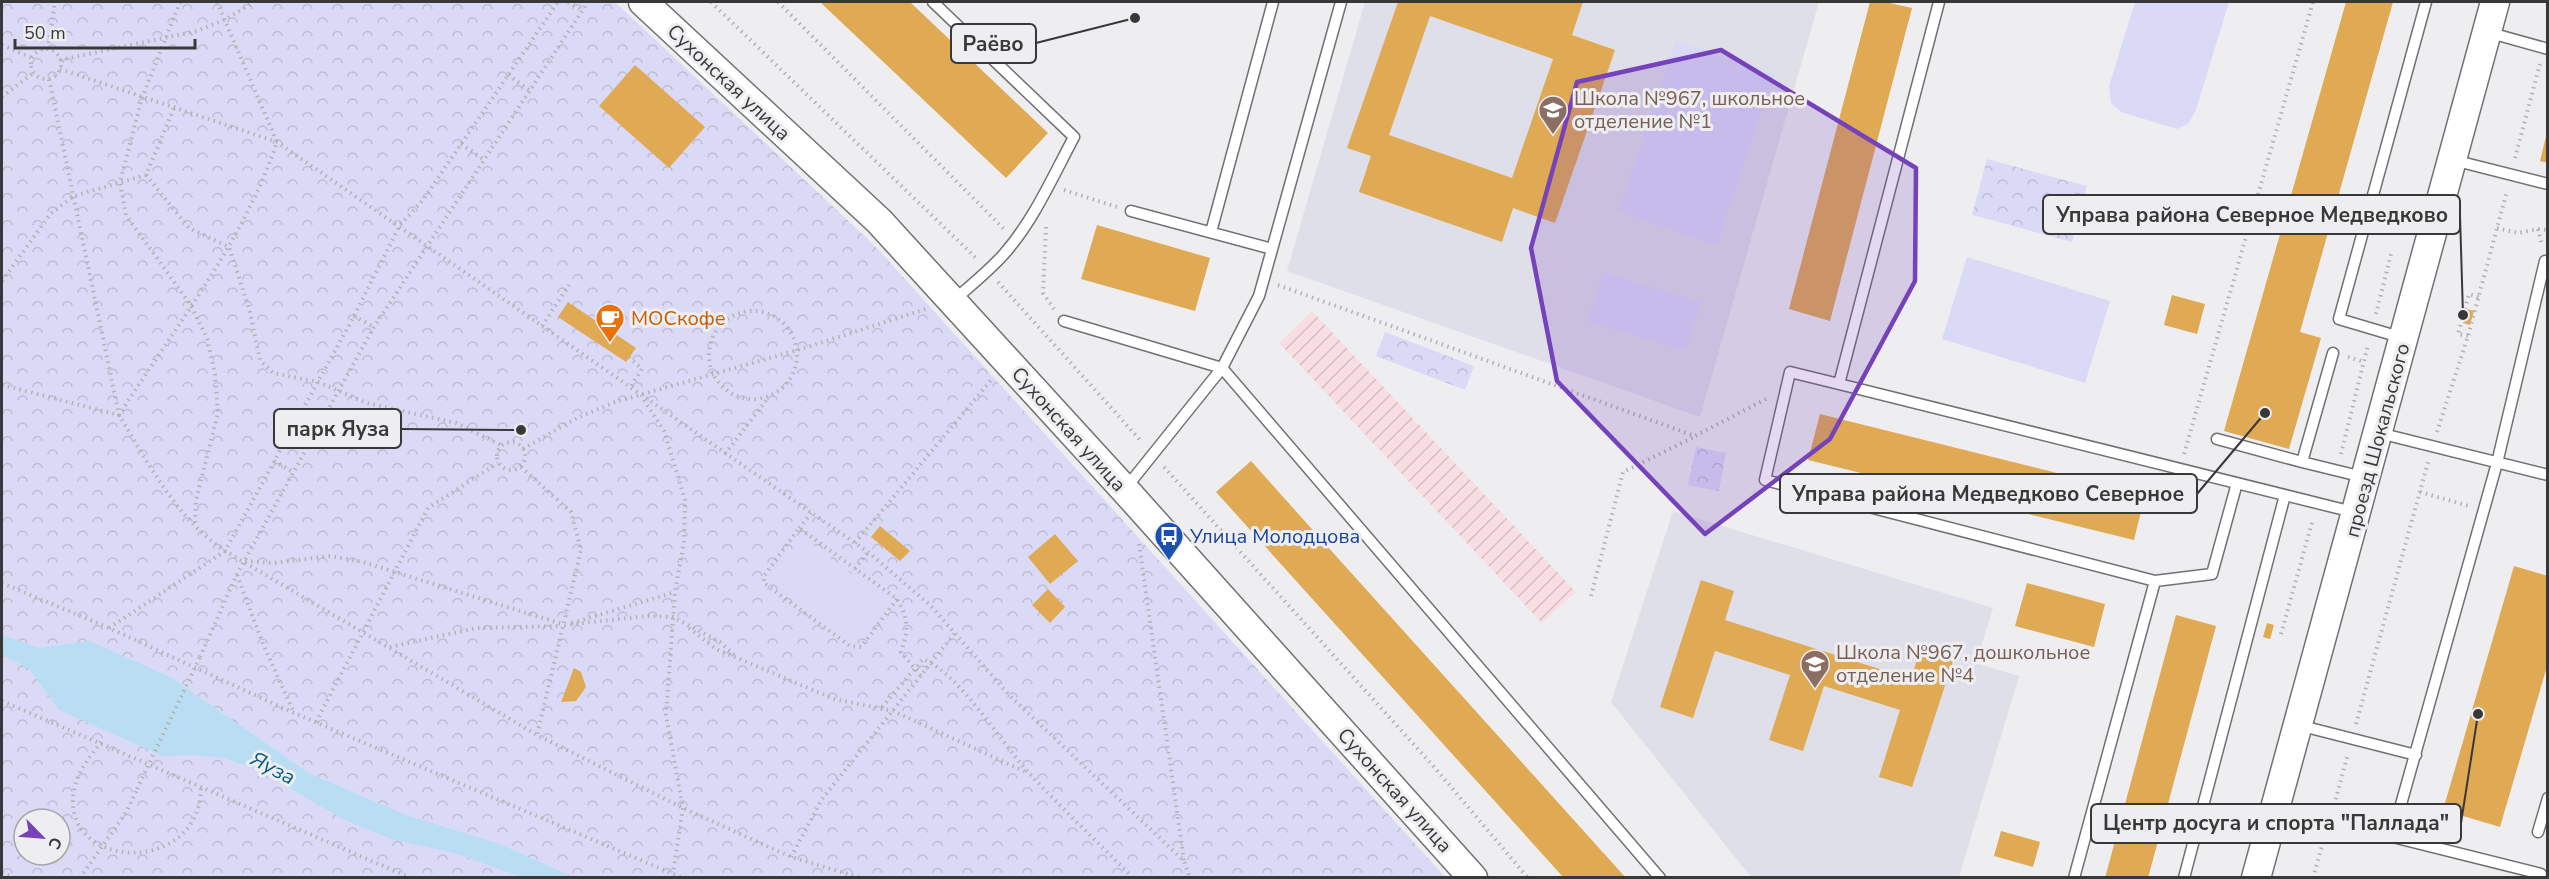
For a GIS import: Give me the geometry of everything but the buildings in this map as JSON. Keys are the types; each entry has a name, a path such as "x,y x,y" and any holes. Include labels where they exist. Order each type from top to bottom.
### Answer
{"street":[{"name":"Сухонская улица","path":"643,2 879,221 1125,489 1473,878"},
{"name":"проезд Шокальского","path":"2256,878 2495,2"}],"lane":[{"path":"933,2 1074,137 1015,240 987,270 950,298"},
{"path":"1210,232 1273,2"},
{"path":"1125,489 1222,368 1258,296 1341,2"},
{"path":"1839,384 1939,2"},
{"path":"2404,338 2339,319 2426,2"},
{"path":"2487,32 2547,50"},
{"path":"2453,160 2547,184"},
{"path":"1131,211 1272,249"},
{"path":"2398,815 2497,463 2546,261"},
{"path":"1064,321 1222,368 1660,878"},
{"path":"2302,462 2333,353"},
{"path":"2237,483 2212,574 2155,581 1765,480 1790,372 1839,384 2237,483 2357,513"},
{"path":"2379,433 2547,475"},
{"path":"2217,439 2366,478"},
{"path":"2184,878 2285,495"},
{"path":"2074,878 2155,581"},
{"path":"2298,725 2416,755"},
{"path":"2538,832 2547,798"},
{"path":"2275,807 2541,874"}],"path":[{"path":"48,50 55,2"},
{"path":"180,2 142,98 120,182 126,214 190,304 207,338 215,374 218,413 196,500 195,528"},
{"path":"119,414 229,247 264,179 277,142 217,2"},
{"path":"60,60 166,35 197,31 226,19 254,2"},
{"path":"109,628 225,551 354,316 400,225 423,200 558,2"},
{"path":"568,2 582,10"},
{"path":"80,878 126,811 237,574 374,327 588,2"},
{"path":"711,2 987,270 1435,768 1528,878"},
{"path":"778,2 1015,240"},
{"path":"2180,469 2313,2"},
{"path":"2,45 32,58"},
{"path":"40,50 48,50 58,55 60,69 49,79 38,78 30,65 32,58 40,50"},
{"path":"60,69 277,142 400,225 642,397 868,552 930,605 1009,695 1184,861"},
{"path":"2,97 33,73"},
{"path":"508,75 529,90"},
{"path":"49,79 119,414 163,486 195,528 225,551 537,735 683,808 791,857 861,878"},
{"path":"146,175 174,108"},
{"path":"461,144 483,159"},
{"path":"2,280 51,213 74,196 146,175"},
{"path":"146,175 189,228 229,247 249,308 260,360 273,374 318,382 337,393 367,403 456,423 501,446"},
{"path":"1064,321 1043,293 1048,185 1131,211"},
{"path":"2497,228 2518,233 2538,229 2547,230"},
{"path":"2375,317 2392,250"},
{"path":"1263,279 1695,436"},
{"path":"542,326 569,285"},
{"path":"2468,336 2458,334 2463,315 2469,294 2479,297"},
{"path":"523,449 577,418 615,402 642,397 798,350 937,305 950,298"},
{"path":"725,454 768,398 781,390 791,379 797,365 798,350 794,336 786,324 774,315 761,311 747,311 733,315 722,323 713,336 709,350 713,374 725,390 738,398 753,400 768,398"},
{"path":"354,316 374,327"},
{"path":"2337,470 2370,339"},
{"path":"629,357 642,369 630,388"},
{"path":"855,543 998,373"},
{"path":"2,385 119,414"},
{"path":"1591,596 1623,472 1786,389"},
{"path":"642,397 664,431 685,500 684,542 675,592 666,715 683,808 673,873"},
{"path":"498,464 497,451 501,446 513,442 523,449"},
{"path":"498,464 508,471 520,467 524,462 523,449"},
{"path":"274,461 293,471"},
{"path":"316,722 428,508 498,464"},
{"path":"520,467 571,512 581,550 565,626 537,735"},
{"path":"2420,492 2456,503"},
{"path":"2281,634 2317,503"},
{"path":"811,513 764,576 764,583 850,646 861,647 897,599"},
{"path":"799,528 897,599 907,616 907,634 901,652 921,676"},
{"path":"1139,550 1184,861 1191,878"},
{"path":"855,569 868,552"},
{"path":"244,561 274,563 330,556 395,572 565,626 675,592"},
{"path":"237,574 262,644 294,713"},
{"path":"2,583 109,628 294,713 683,878"},
{"path":"390,647 476,628 565,626 648,616 673,617 720,642 737,657"},
{"path":"681,621 716,650 834,699 893,711 1028,773"},
{"path":"791,857 822,799 955,633"},
{"path":"882,707 923,658 932,662 962,691 1028,773 1133,878"},
{"path":"2,701 411,878"},
{"path":"101,742 82,768 75,786 74,807 77,822 86,838 99,853 106,857"},
{"path":"196,826 201,810 201,787"},
{"path":"2,873 15,878"}],"highlighted area":[{"path":"1721,50 1916,168 1915,281 1830,439 1705,534 1557,381 1531,248 1577,82"}],"shaded area":[{"name":"Школа №967, школьное отделение №1","path":"1365,2 1819,2 1700,417 1287,271"},
{"path":"1312,311 1576,592 1542,623 1279,343"},
{"name":"Школа №967, дошкольное отделение №4","path":"1673,511 1993,608 1976,663 2019,676 1959,877 1751,877 1611,702"}],"green space":[{"path":"2,2 615,2 875,246 1445,877 2,878"},
{"path":"2135,2 2229,2 2196,110 2188,124 2177,129 2121,112 2111,103 2109,86"},
{"path":"1676,41 1775,74 1716,245 1618,211"},
{"path":"1987,159 2087,186 2072,242 1972,215"},
{"path":"1967,257 2110,301 2085,383 1942,339"},
{"path":"1603,272 1701,302 1686,351 1587,321"},
{"path":"1385,332 1474,366 1465,390 1376,356"},
{"path":"1696,447 1726,453 1719,491 1688,485"},
{"path":"804,539 889,601 856,642 773,579"}],"water":[{"name":"Яуза","path":"2,635 39,648 90,641 172,678 310,774 406,815 499,844 574,877 521,877 454,853 391,839 343,819 260,771 224,758 194,755 163,756 59,710 30,670 2,654"}],"place":[{"name":"Раёво","path":"1135,18"},
{"name":"Школа №967, школьное отделение №1","path":"1553,136"},
{"name":"Управа района Северное Медведково","path":"2463,315"},
{"name":"МОСкофе","path":"610,344"},
{"name":"Управа района Медведково Северное","path":"2265,413"},
{"name":"парк Яуза","path":"521,430"},
{"name":"Улица Молодцова","path":"1169,562"},
{"name":"Школа №967, дошкольное отделение №4","path":"1815,690"},
{"name":"Центр досуга и спорта \"Паллада\"","path":"2478,714"}]}
